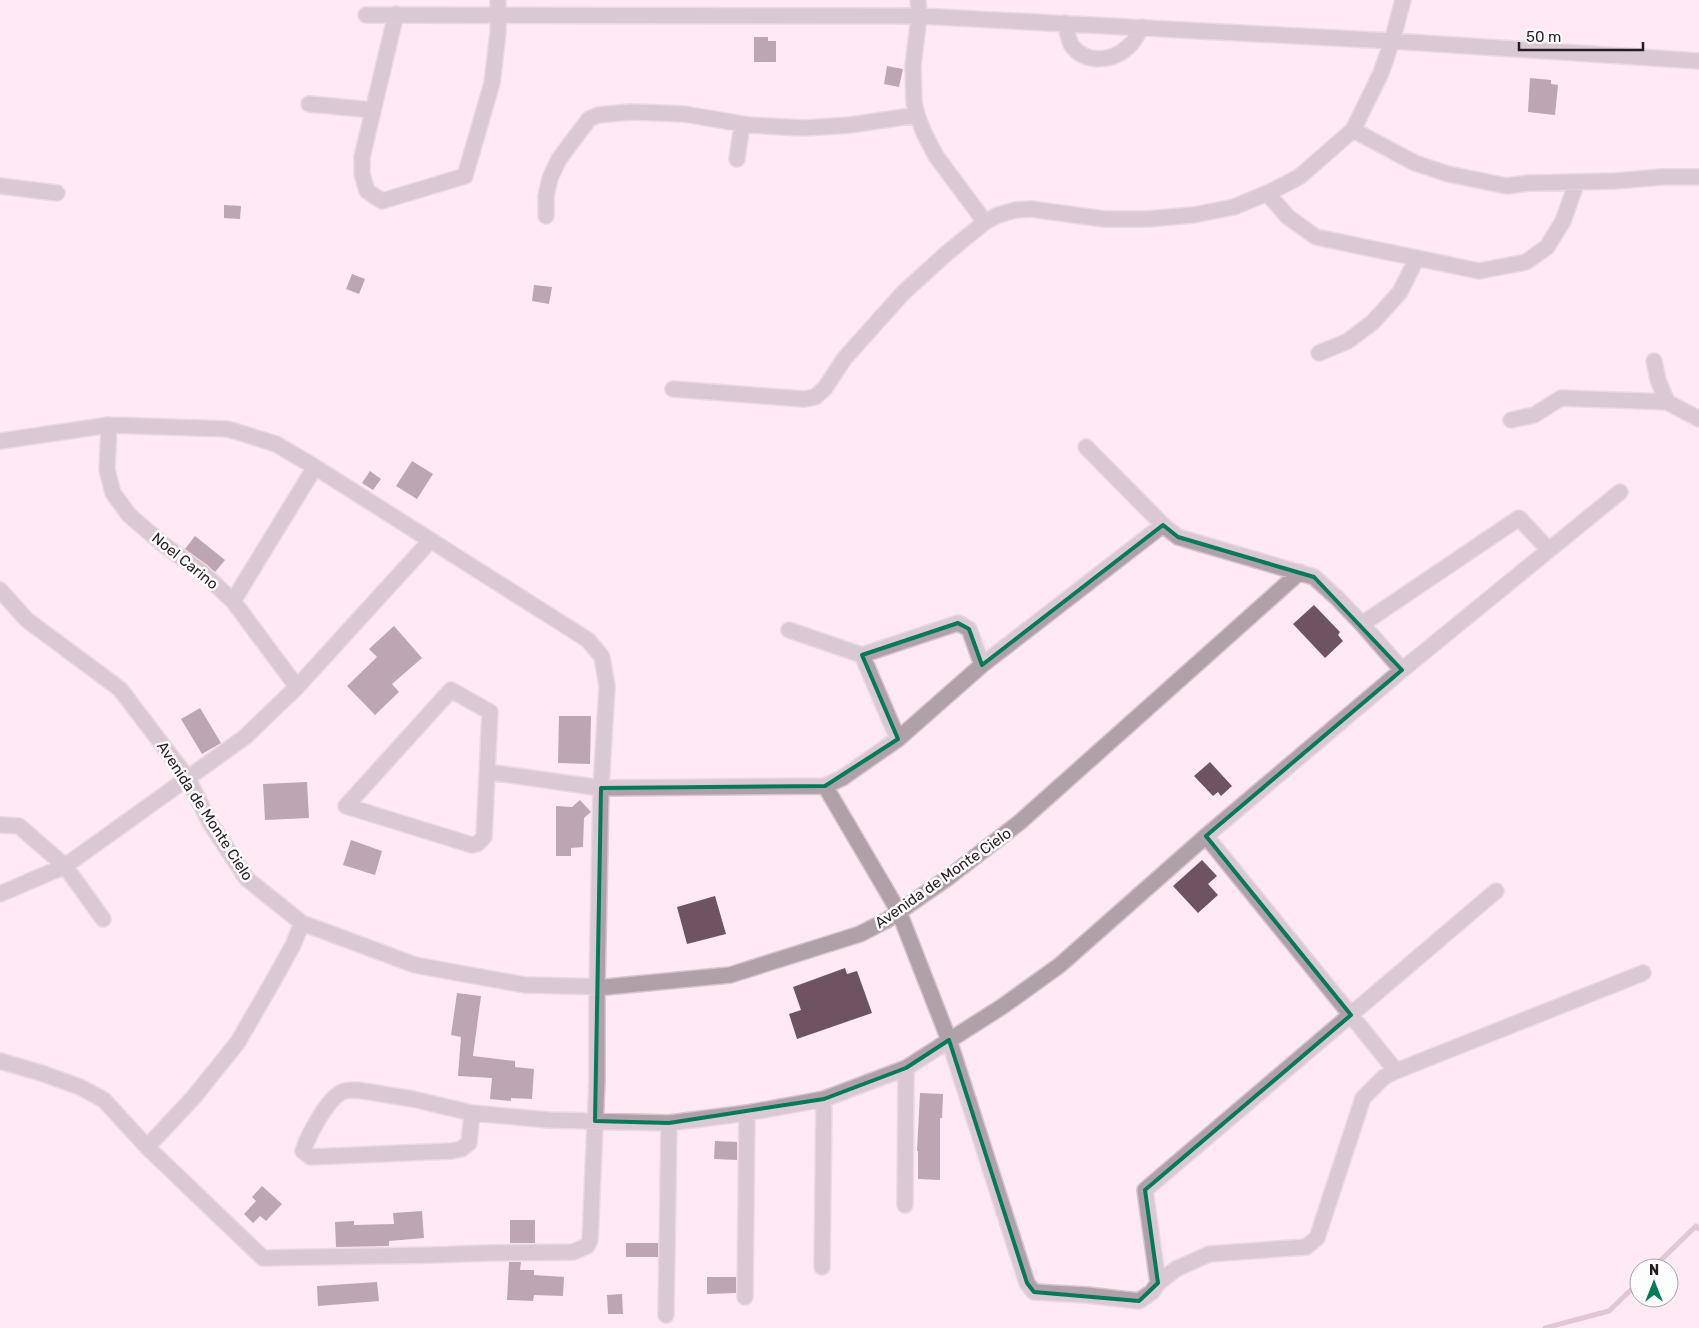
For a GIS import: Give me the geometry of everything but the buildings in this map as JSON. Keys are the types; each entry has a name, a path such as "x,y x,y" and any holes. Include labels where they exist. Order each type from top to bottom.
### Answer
{"street":[{"path":"918,0 919,16 913,66 914,102 917,115 936,156 985,222"},
{"path":"673,389 804,399 815,397 825,388 844,359 903,293 946,253 985,222 1007,213 1031,209 1104,218 1193,216 1234,207 1299,177 1353,130 1381,73 1392,42 1403,0"},
{"path":"396,14 362,157 362,174 368,191 382,201 465,176 492,83 498,33 498,7"},
{"path":"366,16 498,7 919,16 1142,27 1699,61"},
{"path":"1065,23 1071,45 1083,56 1097,59 1108,58 1129,46 1142,27"},
{"path":"309,104 373,110"},
{"path":"546,216 546,196 550,178 559,159 589,120 598,115 631,112 684,114 742,124 782,128 830,127 917,115"},
{"path":"737,159 742,124"},
{"path":"1353,130 1415,163 1448,174 1507,186 1529,183 1699,177"},
{"path":"1267,193 1288,217 1316,237 1478,271 1526,262 1547,247 1563,221 1577,182"},
{"path":"0,186 57,193"},
{"path":"1319,353 1348,340 1373,322 1400,292 1417,258"},
{"path":"1654,361 1658,380 1667,402"},
{"path":"1511,420 1534,416 1561,398 1667,402 1699,419"},
{"path":"0,441 110,424 228,429 276,444 588,640 602,657 607,686 601,788 596,1121 590,1240 587,1246 573,1252 262,1258 148,1147 104,1100 80,1087 0,1061"},
{"name":"Noel Carino","path":"110,424 107,470 113,493 129,515 164,545 202,572 233,601 296,687"},
{"path":"1086,447 1163,525 1178,537 1314,577 1362,624 1402,670"},
{"path":"233,601 315,467"},
{"path":"472,1114 469,1143 461,1149 311,1157 303,1151 314,1126 333,1099 343,1091 357,1090 413,1099 472,1114 549,1120 668,1123 747,1114 824,1099 906,1068 1003,1006 1060,965 1206,836 1402,670 1620,492"},
{"path":"1362,624 1520,518 1548,549"},
{"path":"489,772 601,788 825,786 842,778 898,739 982,665 1163,525"},
{"path":"0,894 64,866 186,777 245,737 296,687 430,541"},
{"name":"Avenida de Monte Cielo","path":"0,590 27,620 120,688 186,777 210,823 247,879 302,923 415,965 525,985 597,987 730,975 860,934 887,920 1020,822 1300,572"},
{"path":"789,630 862,656 958,623 969,629 982,665"},
{"path":"862,656 898,739"},
{"path":"451,690 490,712 489,772 484,837 478,844 472,845 346,806 451,690"},
{"path":"825,786 899,912 949,1040 1027,1282 1034,1292 1140,1301 1176,1269 1209,1254 1306,1247 1317,1238 1363,1098 1384,1077 1643,973"},
{"path":"1,824 18,826 64,866 103,919"},
{"path":"1206,836 1396,1071"},
{"path":"1158,1283 1145,1190 1496,891"},
{"path":"148,1147 193,1098 238,1042 276,976 302,923"},
{"path":"904,1205 906,1068"},
{"path":"822,1267 824,1099"},
{"path":"744,1297 747,1114"},
{"path":"666,1314 668,1123"}],"highlighted area":[{"path":"1163,525 1178,537 1314,577 1402,670 1206,836 1351,1015 1145,1190 1158,1283 1139,1301 1034,1292 1027,1283 949,1040 906,1068 824,1099 669,1123 595,1121 601,788 825,786 898,739 862,655 958,623 969,629 982,665"}],"waterway":[{"path":"1663,1258 1696,1226 1699,1229"},
{"path":"1545,1328 1609,1311 1629,1292"}]}
